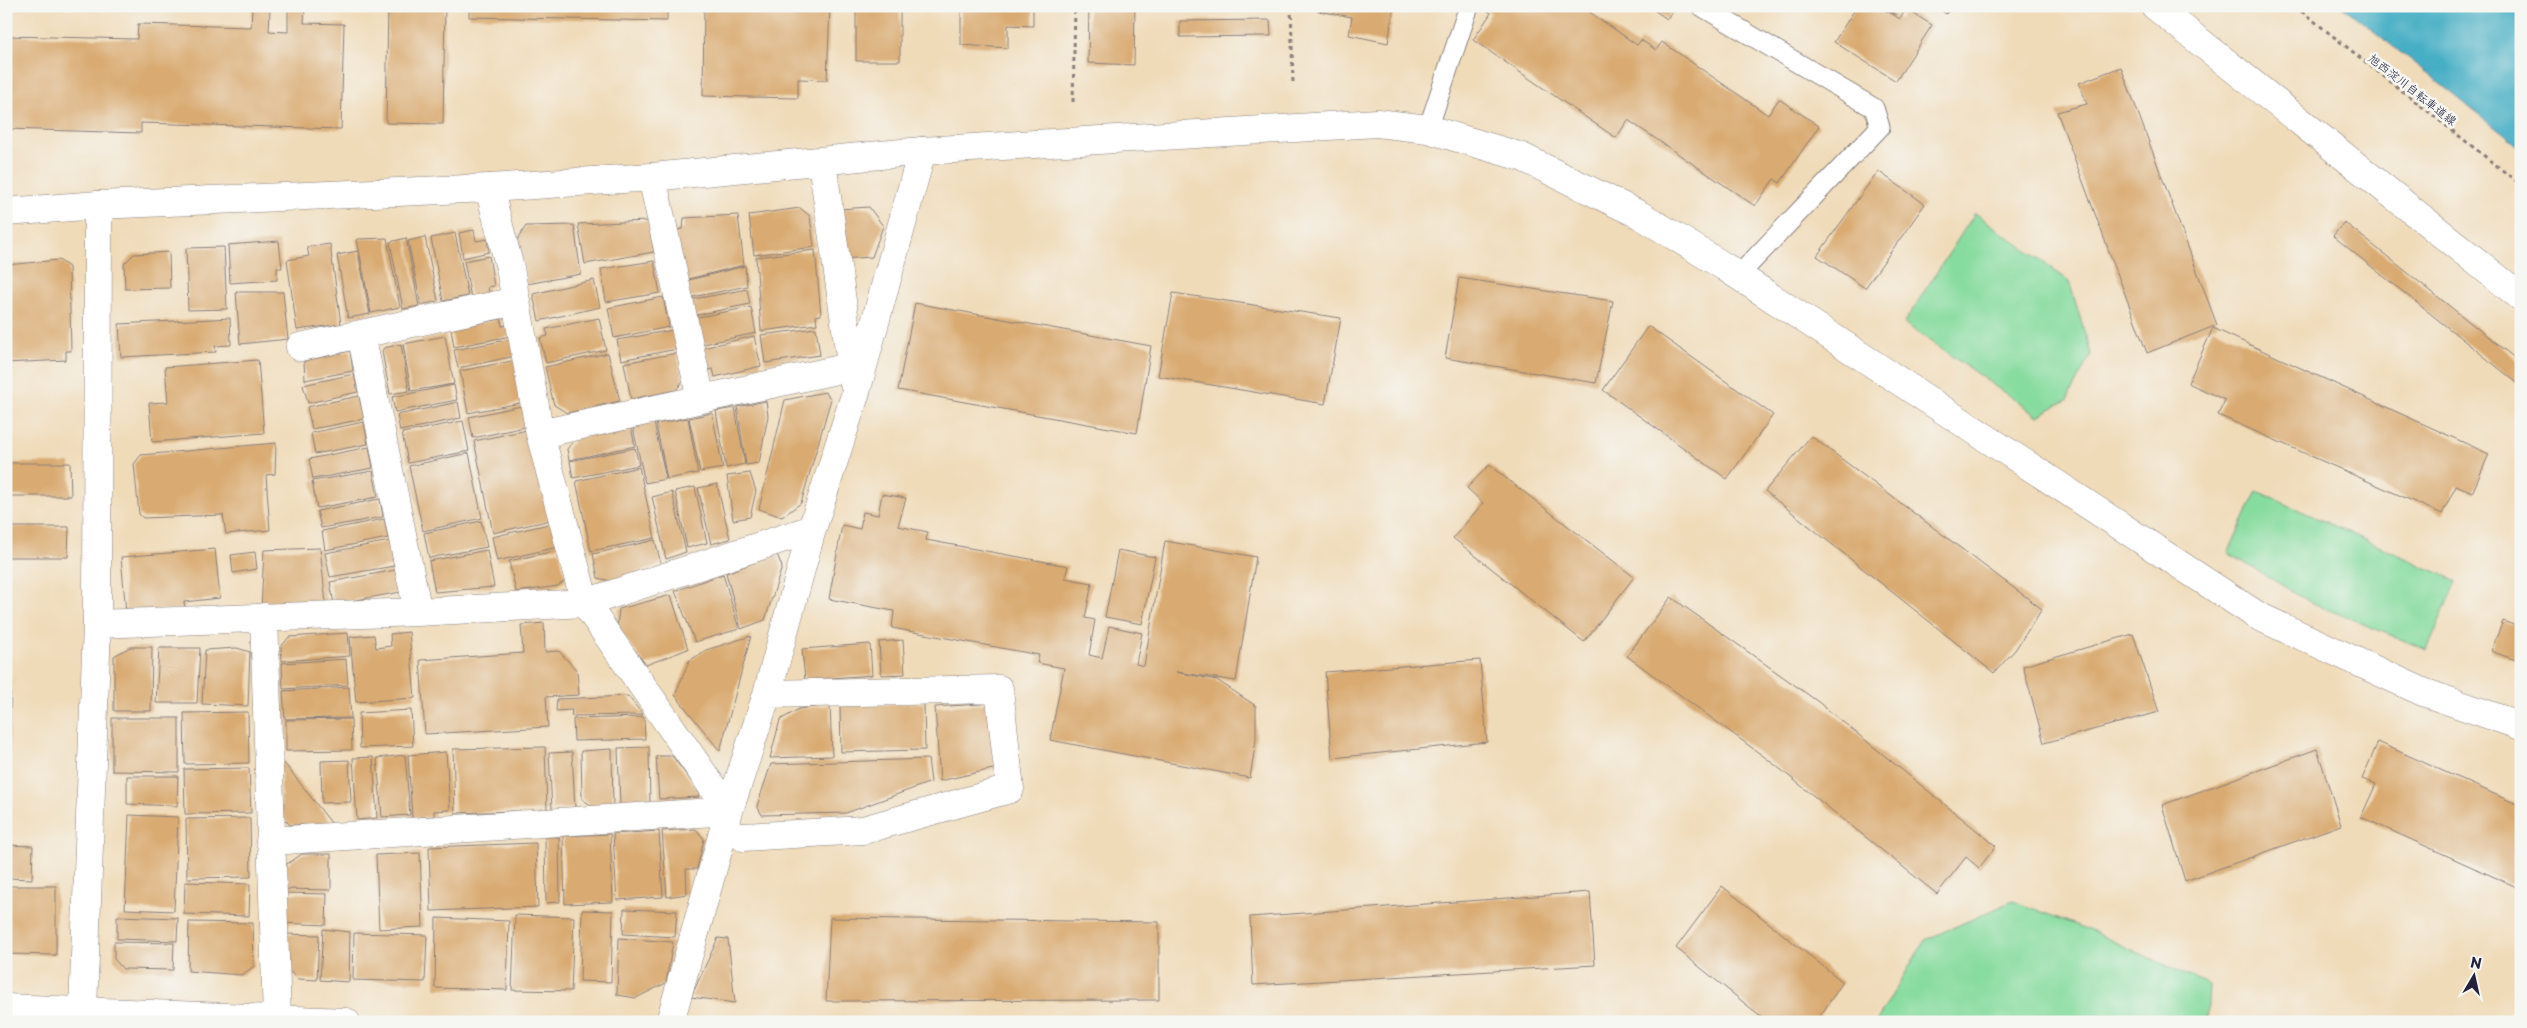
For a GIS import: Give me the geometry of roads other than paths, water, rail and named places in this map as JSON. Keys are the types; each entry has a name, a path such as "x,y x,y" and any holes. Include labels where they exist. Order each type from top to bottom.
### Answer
{"street":[{"path":"2155,6 2521,297"},
{"path":"6,212 98,205 489,188 652,177 922,151 1377,123 1428,130 1522,157 1640,215 1738,276 2258,616 2423,692 2521,726"},
{"path":"670,1022 729,811 766,694 853,380 922,151"},
{"path":"822,162 853,380"},
{"path":"652,177 701,399"},
{"path":"489,188 510,268 540,434 585,603 729,811"},
{"path":"83,1011 97,624 98,205"},
{"path":"300,347 516,301"},
{"path":"361,334 418,612"},
{"path":"540,434 701,399 853,380"},
{"path":"97,624 418,612 585,603 812,529"},
{"path":"264,617 270,841 278,1020"},
{"path":"743,837 863,830 1010,790 999,689 766,694"},
{"path":"270,841 729,811"},
{"path":"6,1008 83,1011 149,1018 346,1022"}],"lane":[{"path":"1428,130 1469,6"},
{"path":"1701,6 1874,108 1880,127 1738,276"}],"water":[{"path":"2342,6 2521,6 2521,148"}]}
